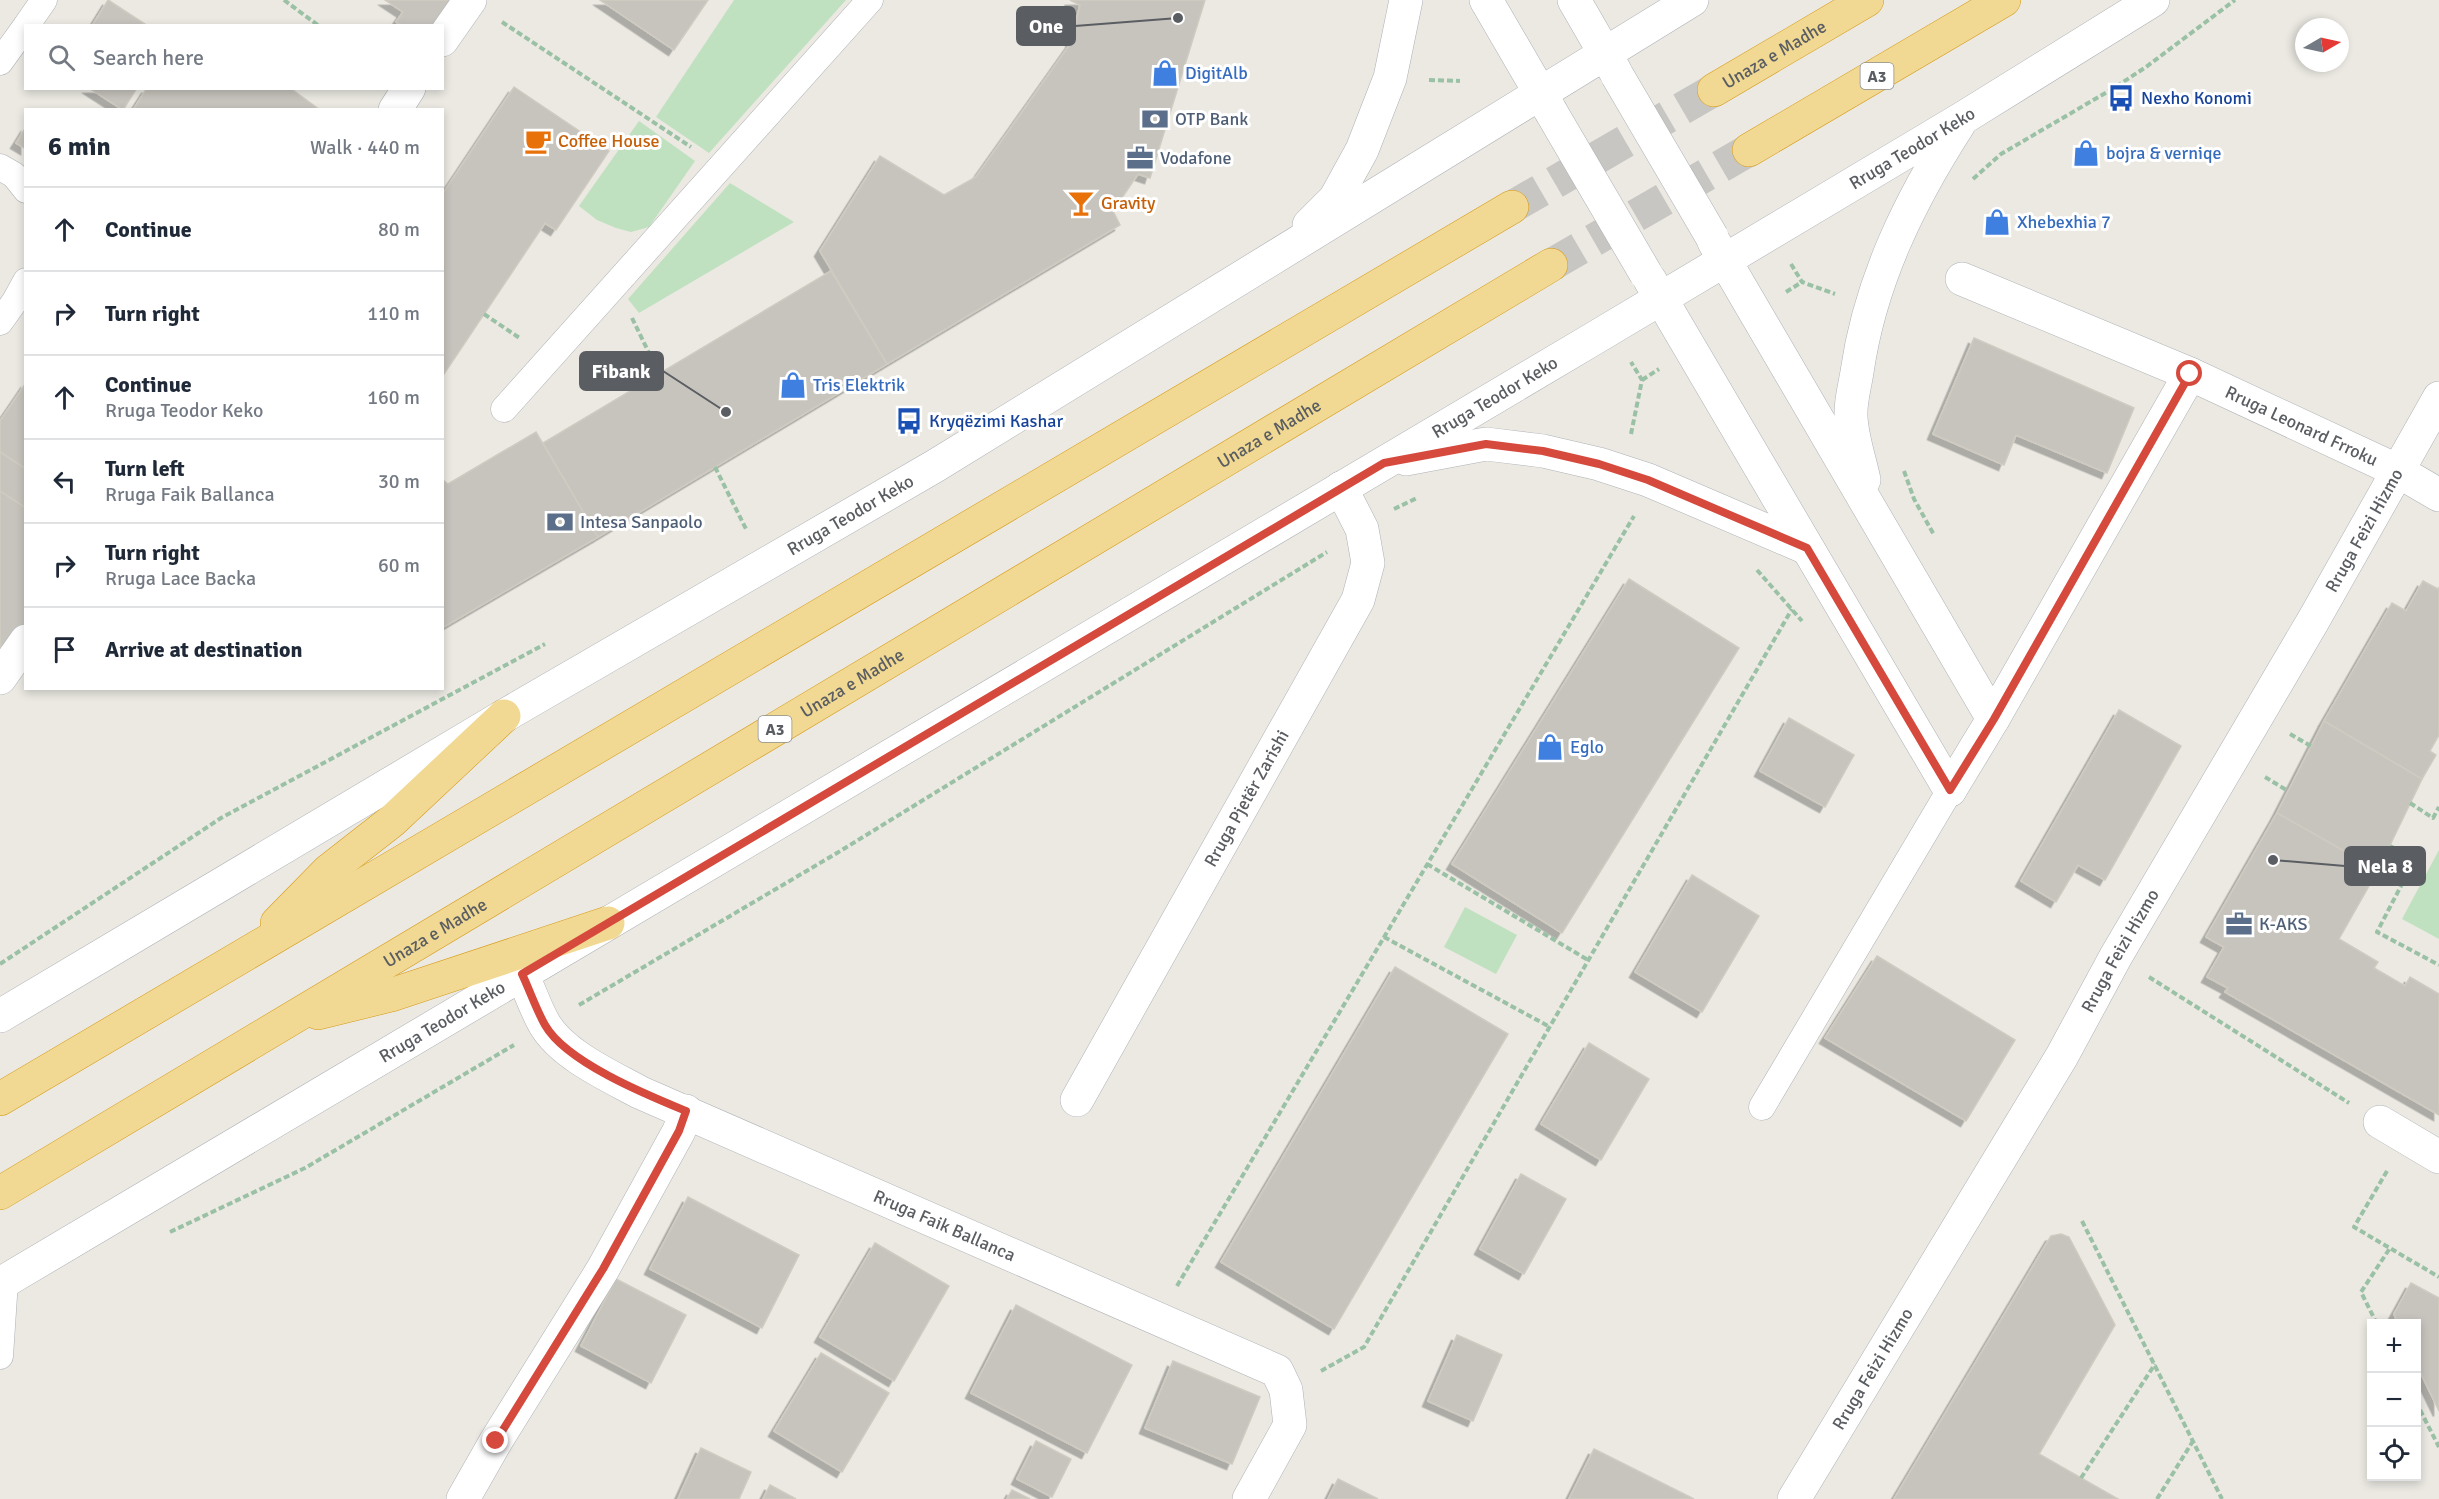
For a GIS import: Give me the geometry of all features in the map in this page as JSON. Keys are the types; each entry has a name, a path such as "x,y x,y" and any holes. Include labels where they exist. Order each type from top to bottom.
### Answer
{"highway":[{"name":"Unaza e Madhe","path":"1714,90 1867,0"},
{"name":"A3","path":"1749,150 2004,0"},
{"path":"0,1099 1512,207"},
{"name":"Unaza e Madhe","path":"0,1193 1551,265"},
{"path":"245,956 328,871 392,821 504,716"},
{"path":"284,1022 391,995 608,923"}],"main road":[{"path":"1279,256 1335,199 1362,150 1390,78 1406,0"},
{"path":"1486,0 1950,790 1994,719 2190,374"},
{"path":"1574,0 1994,719"},
{"name":"Rruga Teodor Keko","path":"0,1016 504,716 935,466 1279,256 1611,64 1692,0"},
{"name":"Rruga Teodor Keko","path":"2,1282 1384,463 1653,286 1718,248 1963,118 2152,0"},
{"path":"444,37 470,1"},
{"path":"396,108 408,90"},
{"path":"1869,505 1851,414 1860,350 1876,288 1899,229 1928,172 1963,118"},
{"name":"Rruga Leonard Frroku","path":"1962,279 2190,374 2396,470 2439,495"},
{"name":"Rruga Feizi Hizmo","path":"1794,1499 2062,1056 2116,956 2307,630 2439,398"},
{"path":"1384,463 1486,444 1543,451 1599,464 1648,480 1807,548"},
{"name":"Rruga Pjetër Zarishi","path":"1077,1100 1358,600 1368,563 1362,530 1341,488"},
{"path":"0,678 24,644"},
{"name":"Rruga Faik Ballanca","path":"522,974 545,1026 560,1044 599,1070 639,1092 1277,1371 1286,1390"},
{"path":"463,1499 603,1269 679,1131 686,1111"},
{"path":"2393,1130 2439,1157"},
{"path":"1249,1499 1290,1425 1286,1390"}],"lane":[{"path":"27,24 44,0"},
{"path":"504,409 870,0"},
{"path":"0,62 24,29"},
{"path":"0,167 14,175 24,188"},
{"path":"0,321 24,285"},
{"path":"1762,1107 1950,790"},
{"path":"0,1356 2,1282"}],"path":[{"path":"284,0 316,24"},
{"path":"470,1 721,167"},
{"path":"484,314 492,319"},
{"path":"650,355 661,373"},
{"path":"715,467 749,534"},
{"path":"1157,1318 1639,507"},
{"path":"1286,1390 1364,1347 1792,609"},
{"path":"0,964 221,818 551,641"},
{"path":"2410,803 2433,818 2439,807"},
{"path":"2390,846 2415,859 2377,932 2439,965"},
{"path":"1427,864 1588,960"},
{"path":"1384,936 1550,1027"},
{"path":"2116,956 2393,1130 2354,1227 2439,1277"},
{"path":"2082,1221 2222,1499"},
{"path":"2375,1319 2361,1292 2390,1248"},
{"path":"2081,1478 2155,1364"},
{"path":"2421,1412 2439,1447"},
{"path":"2157,1499 2193,1441"}],"green space":[{"path":"734,0 846,0 709,153 656,117"},
{"path":"639,121 695,161 649,227 631,232 597,220 579,206"},
{"path":"730,183 794,222 639,313 628,299"},
{"path":"2439,850 2439,939 2402,919"},
{"path":"1465,907 1517,935 1496,974 1444,947"}],"building":[{"path":"108,0 145,24 93,24"},
{"path":"385,0 452,0 437,24 399,24 396,22 403,12"},
{"path":"600,0 708,0 674,50"},
{"path":"1070,0 1205,0 1150,178 1138,174 1113,211 1120,225 887,364 820,251 880,156 944,195 976,177 1071,43 1080,5"},
{"path":"514,87 609,151 556,230 545,223 444,374 444,192"},
{"path":"92,90 136,90 124,108 120,108"},
{"path":"146,90 293,90 317,108 134,108"},
{"path":"24,130 24,148 16,143"},
{"path":"831,271 887,364 598,537 543,443"},
{"path":"1974,338 2134,408 2107,473 2016,435 2004,465 1933,434"},
{"path":"24,386 24,468 0,452 0,421"},
{"path":"536,432 598,537 444,627 444,481 448,484"},
{"path":"0,452 24,468 24,507 0,491"},
{"path":"0,491 24,507 24,626 0,648"},
{"path":"1629,579 1739,648 1562,933 1452,864"},
{"path":"2423,581 2438,589 2439,587 2439,735 2430,751 2436,755 2422,779 2324,721 2392,603 2406,611"},
{"path":"2119,710 2181,746 2105,880 2078,865 2056,902 2021,881"},
{"path":"1789,718 1854,755 1825,807 1760,771"},
{"path":"2324,721 2422,779 2378,870 2277,813"},
{"path":"2277,813 2378,870 2339,939 2378,962 2374,968 2405,986 2410,977 2439,994 2439,1115 2225,992 2228,988 2207,977 2224,947 2206,937"},
{"path":"1692,875 1759,916 1702,1012 1635,972"},
{"path":"1877,956 2015,1040 1966,1121 1825,1038"},
{"path":"1395,967 1508,1034 1334,1329 1221,1262"},
{"path":"1589,1043 1649,1079 1601,1160 1541,1124"},
{"path":"1521,1174 1566,1199 1524,1274 1480,1249"},
{"path":"688,1197 799,1255 762,1328 650,1269"},
{"path":"2061,1234 2069,1237 2115,1325 2039,1454 2118,1499 1894,1499 2051,1236"},
{"path":"875,1243 949,1286 894,1381 820,1337"},
{"path":"616,1279 686,1315 651,1383 581,1346"},
{"path":"2411,1283 2439,1298 2439,1411 2421,1373 2421,1319 2396,1319 2394,1314"},
{"path":"1016,1305 1132,1365 1087,1453 971,1393"},
{"path":"1457,1335 1502,1355 1473,1421 1428,1401"},
{"path":"821,1353 889,1393 842,1472 774,1431"},
{"path":"1173,1361 1260,1397 1232,1464 1145,1428"},
{"path":"1036,1441 1071,1459 1052,1497 1017,1479"},
{"path":"701,1448 751,1472 739,1499 678,1499"},
{"path":"1594,1449 1694,1499 1569,1499"},
{"path":"1338,1479 1378,1499 1328,1499"},
{"path":"770,1485 796,1499 763,1499"},
{"path":"1012,1490 1030,1499 1007,1499"}],"tunnel":[{"path":"1512,207 1714,90"},
{"path":"1551,265 1749,150"}],"place":[{"name":"One","path":"1178,18"},
{"name":"DigitAlb","path":"1165,73"},
{"name":"Nexho Konomi","path":"2121,98"},
{"name":"OTP Bank","path":"1155,119"},
{"name":"Coffee House","path":"538,141"},
{"name":"bojra & verniqe","path":"2086,153"},
{"name":"Vodafone","path":"1140,158"},
{"name":"Gravity","path":"1081,203"},
{"name":"Xhebexhia 7","path":"1997,222"},
{"name":"Tris Elektrik","path":"793,385"},
{"name":"Fibank","path":"726,412"},
{"name":"Kryqëzimi Kashar","path":"909,421"},
{"name":"Intesa Sanpaolo","path":"560,522"},
{"name":"Eglo","path":"1550,747"},
{"name":"Nela 8","path":"2273,860"},
{"name":"K-AKS","path":"2239,924"}],"route":[{"path":"496,1441 603,1269 679,1131 686,1111 639,1092 599,1070 560,1044 545,1026 522,974 1384,463 1486,444 1543,451 1599,464 1648,480 1807,548 1950,790 1994,719 2190,374"}]}
